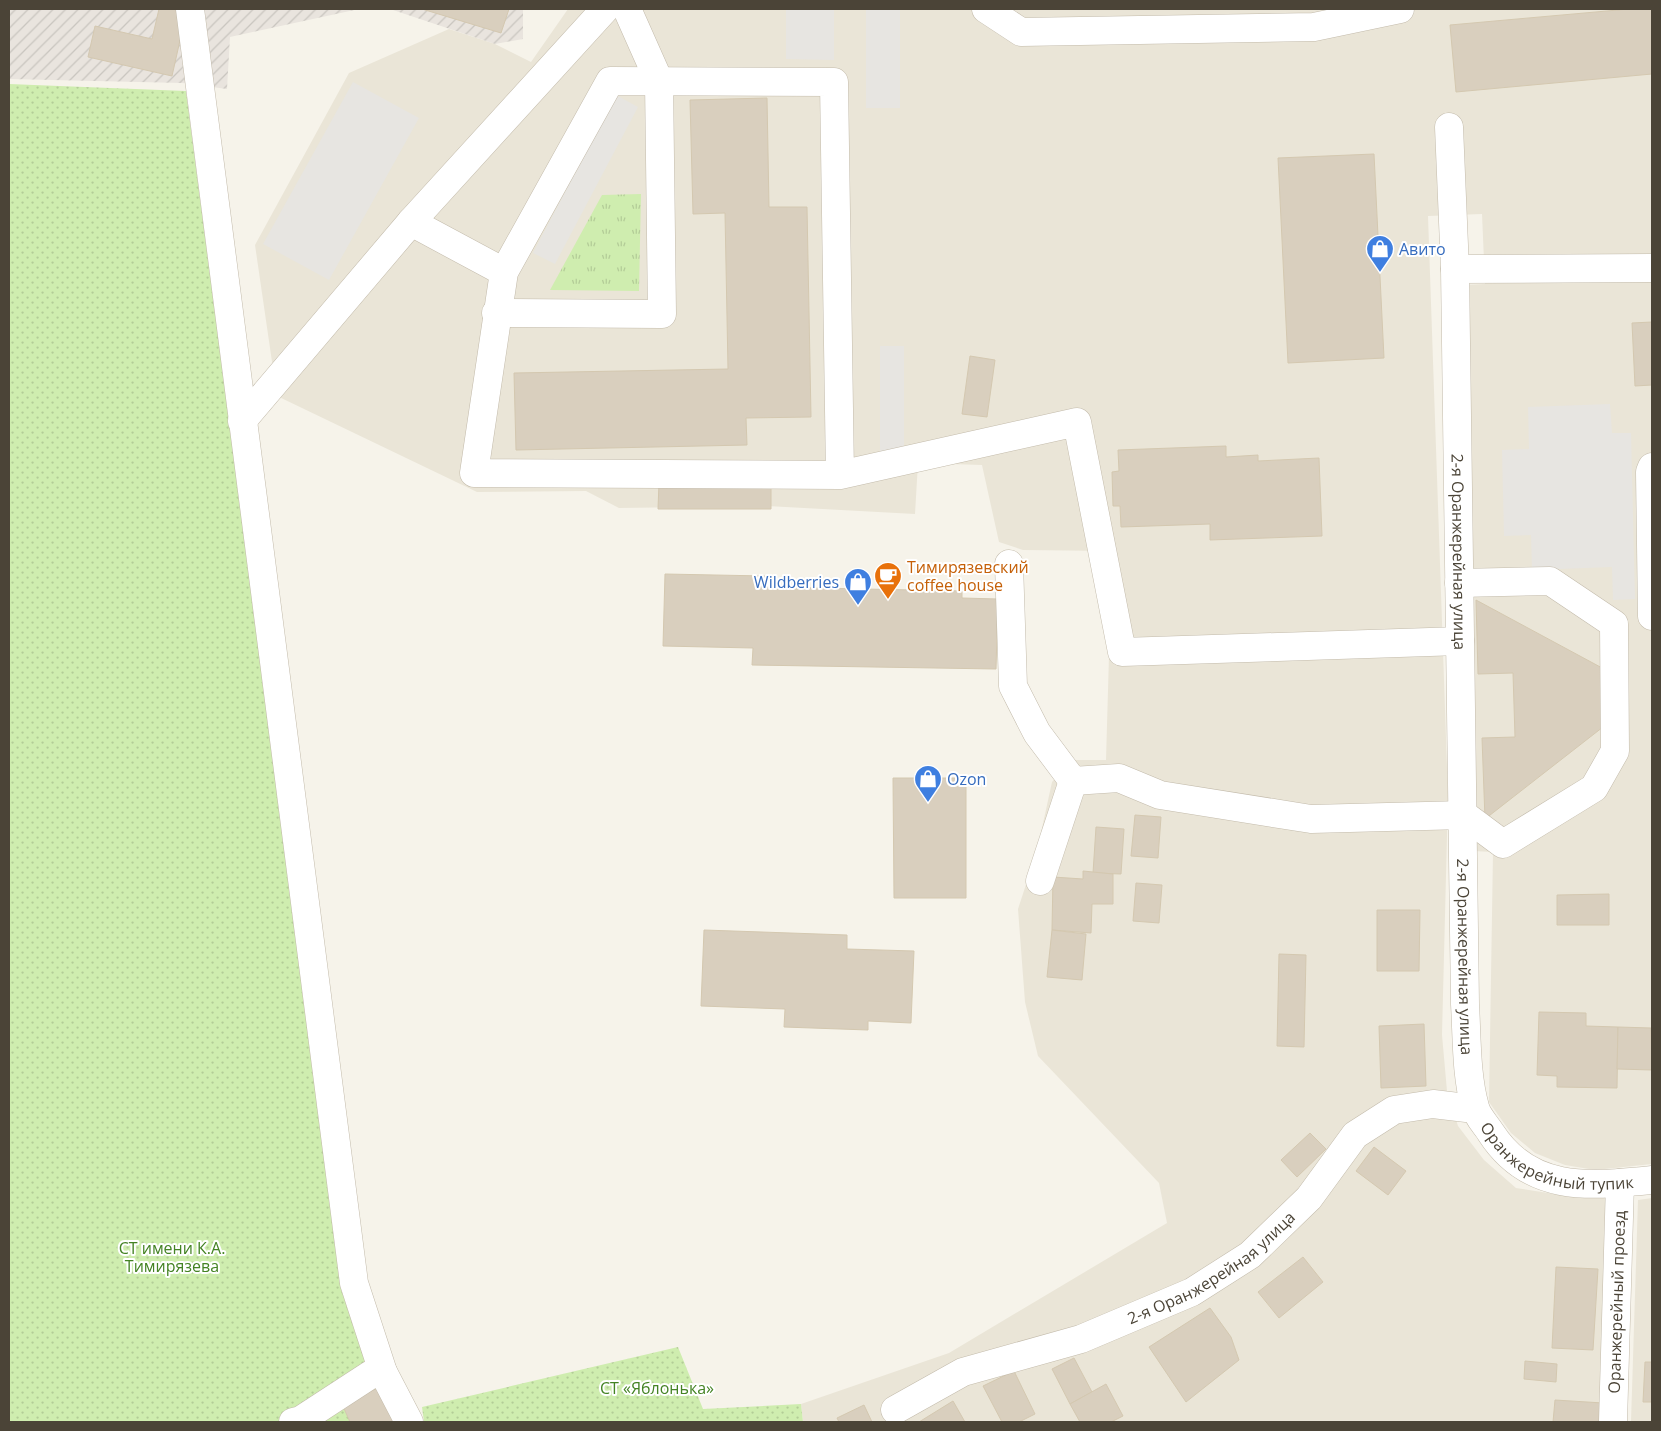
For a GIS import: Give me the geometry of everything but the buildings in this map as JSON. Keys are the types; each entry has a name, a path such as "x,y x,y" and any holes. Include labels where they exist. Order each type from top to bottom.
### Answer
{"street":[{"path":"190,9 354,1283 383,1372 409,1422"},
{"path":"242,421 412,222 605,9"},
{"path":"496,313 662,314 659,81 627,9"},
{"path":"986,9 1021,32 1314,27 1400,9"},
{"path":"840,475 834,82 610,81 504,272 496,313 474,473 840,475 1077,422 1122,652 1460,641"},
{"name":"2-я Оранжерейная улица","path":"895,1410 963,1372 1081,1339 1192,1292 1250,1255 1309,1198 1355,1135 1394,1110 1433,1104 1475,1108 1465,1004 1464,815 1455,269 1449,127"},
{"path":"412,222 504,272"},
{"path":"1455,269 1652,268"},
{"path":"1652,467 1650,472 1652,616"},
{"path":"1009,564 1014,686 1037,733 1073,781"},
{"path":"1073,781 1119,778 1160,795 1311,819 1464,815 1503,844 1594,788 1615,751 1614,624 1550,581 1459,583"},
{"path":"1040,881 1073,781"},
{"name":"Оранжерейный тупик","path":"1475,1108 1503,1150 1526,1170 1564,1181 1590,1184 1652,1180"},
{"name":"Оранжерейный проезд","path":"1614,1422 1620,1183"},
{"path":"293,1422 300,1420 370,1375 383,1372"}],"shaded area":[{"path":"9,9 359,9 230,37 227,89 182,83 9,79"},
{"path":"390,9 523,9 523,39 495,44"},
{"path":"568,9 1652,9 1652,1164 1595,1170 1565,1165 1535,1153 1511,1133 1489,1102 1493,852 1473,851 1462,285 1485,284 1482,214 1428,216 1448,796 1442,1035 1447,1091 1458,1126 1484,1160 1516,1188 1561,1195 1614,1197 1606,1422 803,1422 801,1404 949,1353 1167,1223 1159,1183 1038,1056 1025,1002 1018,909 1037,851 1052,782 1072,760 1106,760 1112,551 1023,550 999,542 982,465 918,463 915,514 767,506 619,508 586,491 477,492 277,396 255,245 349,73 449,29 495,44 531,62"},
{"path":"786,9 834,9 834,60 786,59"},
{"path":"866,9 900,9 900,108 866,108"},
{"path":"353,82 419,118 329,280 263,244"},
{"path":"616,95 638,107 555,264 533,253"},
{"path":"880,346 904,346 904,462 880,462"},
{"path":"1610,404 1612,433 1631,433 1635,599 1613,600 1612,567 1532,570 1531,535 1504,536 1502,450 1529,449 1528,407"},
{"path":"1652,1198 1652,1422 1631,1422 1638,1200"}],"green space":[{"name":"СТ имени К.А. Тимирязева","path":"9,84 186,91 310,1035 378,1388 393,1422 9,1422"},
{"path":"641,194 639,291 550,290 602,195"},
{"name":"СТ «Яблонька»","path":"678,1347 703,1409 801,1404 803,1422 424,1422 422,1407"}],"place":[{"name":"Авито","path":"1380,273"},
{"name":"Тимирязевский coffee house","path":"888,600"},
{"name":"Wildberries","path":"858,606"},
{"name":"Ozon","path":"928,803"}]}
